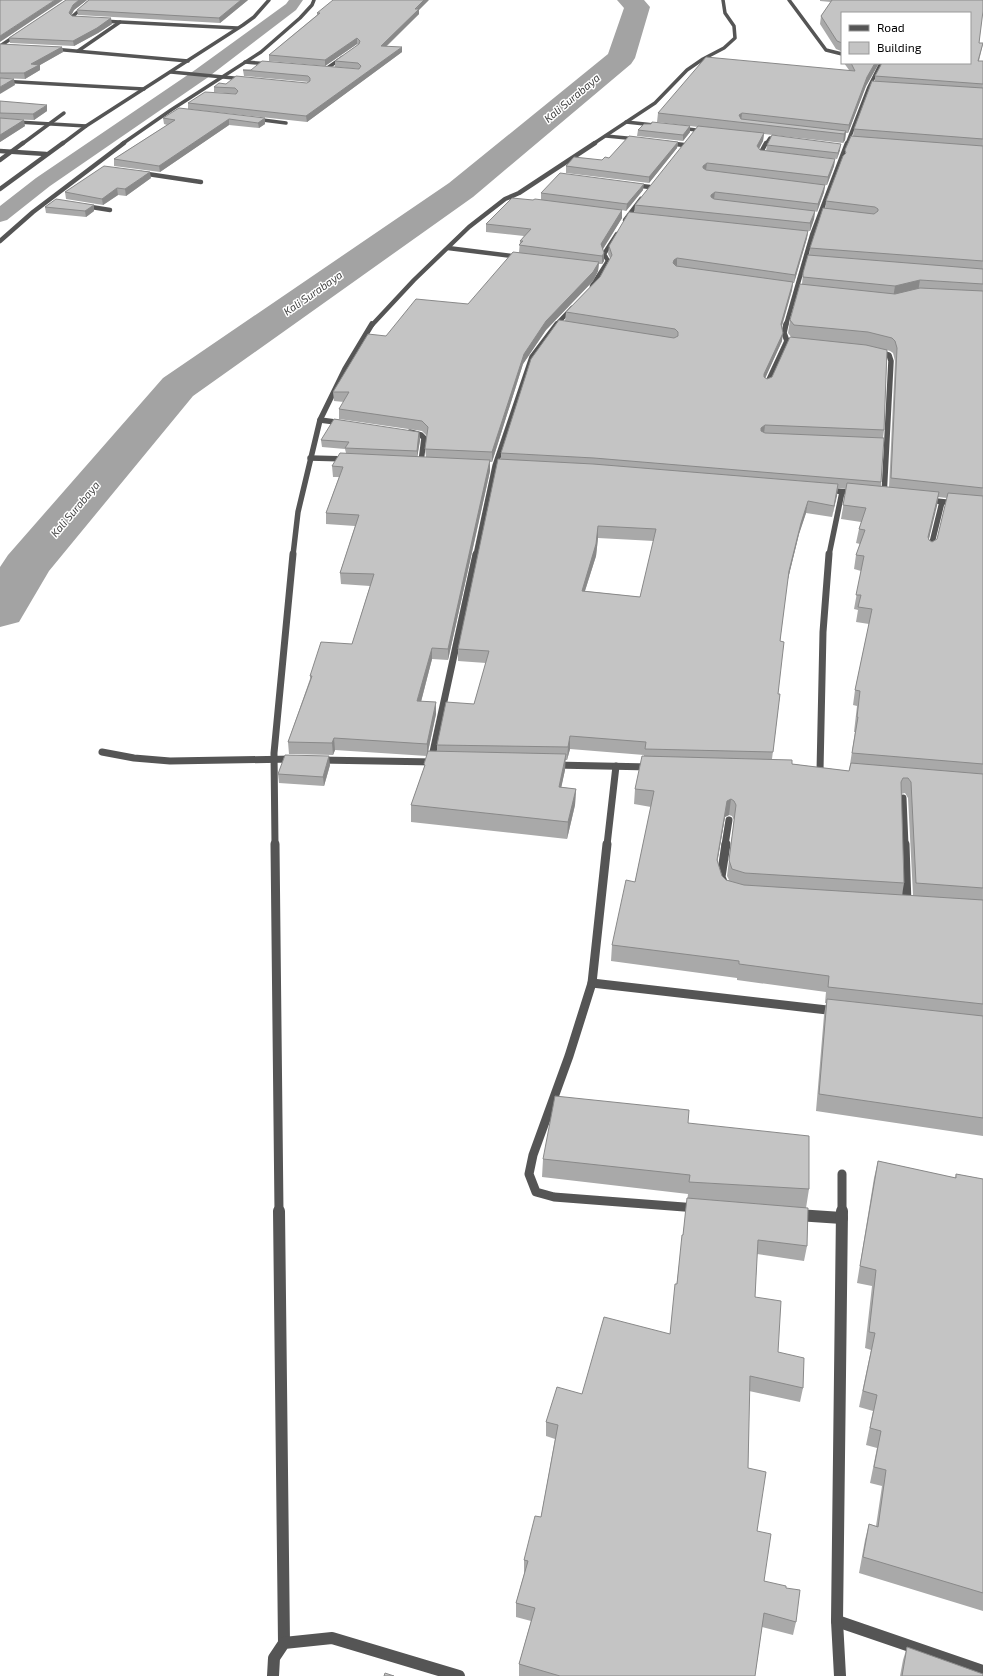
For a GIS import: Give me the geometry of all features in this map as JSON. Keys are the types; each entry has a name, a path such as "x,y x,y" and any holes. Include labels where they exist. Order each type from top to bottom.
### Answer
{"street":[{"path":"88,20 73,18 76,12 91,0"},
{"path":"1,188 86,126 170,73 254,17 269,0"},
{"path":"0,241 92,166 171,110 261,52 300,18 312,5 314,0"},
{"path":"284,1643 275,759 289,590 298,512 320,420 345,369 373,323 469,227 505,199 519,193 655,103 687,70 702,59 724,48 735,38 734,26 725,13 723,0"},
{"path":"789,0 826,50 841,54"},
{"path":"96,20 237,28"},
{"path":"74,53 120,22"},
{"path":"0,47 19,33"},
{"path":"0,47 8,48"},
{"path":"47,49 79,50 188,61"},
{"path":"52,52 92,52"},
{"path":"326,69 345,56"},
{"path":"245,62 274,65"},
{"path":"767,384 787,341 784,333 798,290 812,235 869,87 880,64"},
{"path":"319,69 334,70"},
{"path":"170,73 184,73 248,80"},
{"path":"0,81 144,89"},
{"path":"869,87 877,88"},
{"path":"196,94 204,95"},
{"path":"171,110 178,111"},
{"path":"0,160 64,113"},
{"path":"251,119 286,123"},
{"path":"0,121 86,126"},
{"path":"626,122 657,125"},
{"path":"673,127 711,131"},
{"path":"692,135 696,130"},
{"path":"606,136 645,140"},
{"path":"842,136 850,137"},
{"path":"762,137 785,140"},
{"path":"767,155 760,154 760,152 770,138"},
{"path":"679,151 688,140"},
{"path":"660,142 684,145"},
{"path":"838,146 856,143"},
{"path":"0,152 46,154"},
{"path":"834,162 841,163"},
{"path":"92,166 100,167"},
{"path":"139,173 201,182"},
{"path":"548,174 556,175"},
{"path":"586,293 596,283 608,261 604,254 605,252 628,216 655,181"},
{"path":"626,184 650,187"},
{"path":"821,188 829,189"},
{"path":"505,199 513,200"},
{"path":"50,200 58,201"},
{"path":"80,205 110,210"},
{"path":"621,214 635,217"},
{"path":"811,216 827,218"},
{"path":"805,234 812,235"},
{"path":"448,248 526,258"},
{"path":"805,263 813,264"},
{"path":"596,267 604,268"},
{"path":"791,286 804,292"},
{"path":"431,762 495,466 527,366 532,356 557,324 577,302"},
{"path":"557,324 565,326"},
{"path":"787,341 804,343"},
{"path":"872,350 889,355 891,361 884,496"},
{"path":"320,420 351,425"},
{"path":"406,432 421,435 424,438 421,462"},
{"path":"879,443 887,443"},
{"path":"310,458 357,460"},
{"path":"413,462 428,463"},
{"path":"818,490 863,494"},
{"path":"820,771 821,674 824,600 830,548 842,492"},
{"path":"877,495 892,497"},
{"path":"921,500 963,504"},
{"path":"930,552 942,502"},
{"path":"102,752 134,758 170,761 298,759"},
{"path":"314,760 446,762"},
{"path":"546,764 660,767"},
{"path":"616,766 592,983 569,1056 533,1155 530,1174 536,1192 554,1197 706,1208"},
{"path":"902,798 907,904"},
{"path":"729,820 721,877 726,890 731,892"},
{"path":"592,983 842,1011"},
{"path":"840,1676 837,1620 842,1174"},
{"path":"786,1214 842,1218"},
{"path":"837,1620 983,1671"},
{"path":"273,1676 272,1669 277,1650 284,1643 332,1638 459,1676"}],"building":[{"path":"0,0 55,0 0,36"},
{"path":"66,0 79,0 73,5 69,13 72,16 111,18 97,28 73,41 9,38"},
{"path":"89,0 241,0 219,18 77,10"},
{"path":"333,0 424,0 415,9 419,9 381,46 402,47 306,116 188,103 205,92 236,94 238,91 235,88 214,87 219,83 226,84 236,76 307,83 310,81 308,76 243,70 251,70 262,61 359,69 361,66 358,63 335,61 359,44 360,41 357,38 325,60 269,55 320,13 317,13"},
{"path":"832,0 983,0 979,43 983,43 978,61 983,61 983,84 875,76 881,64 971,64 971,12 841,12 841,43 837,41 821,16"},
{"path":"0,44 62,47 31,64 39,65 24,73 0,73"},
{"path":"706,57 855,71 852,64 874,64 867,77 849,125 742,113 739,115 741,119 846,131 844,134 658,113"},
{"path":"0,78 14,79 0,87"},
{"path":"872,81 983,88 983,139 854,129"},
{"path":"0,101 47,105 33,114 0,113"},
{"path":"179,108 265,118 258,123 229,119 159,166 114,159 175,120 163,118"},
{"path":"0,118 24,120 0,135"},
{"path":"652,122 690,126 683,135 638,130 644,124 651,124"},
{"path":"698,126 764,133 757,146 760,150 835,159 828,177 707,163 703,166 706,170 825,185 818,204 715,192 711,195 714,199 815,211 810,223 635,205"},
{"path":"772,135 841,144 838,153 767,145"},
{"path":"629,136 678,142 649,177 566,166 574,157 602,160 605,157 609,158"},
{"path":"851,136 983,146 983,261 810,248 823,208 874,214 878,211 875,207 826,201 843,156 846,153 845,150"},
{"path":"104,166 150,172 125,189 117,188 102,199 65,192"},
{"path":"560,173 644,184 627,204 541,193"},
{"path":"512,198 535,199 622,210 601,244 604,253 602,256 519,245 523,241 520,241 531,229 486,224"},
{"path":"56,199 94,205 85,211 45,207"},
{"path":"629,212 808,231 795,275 677,258 673,263 676,266 793,282 781,324 783,333 764,374 764,377 767,379 772,377 790,337 866,345 887,350 884,430 765,425 761,428 761,431 765,433 884,438 881,482 594,458 501,453 531,359 559,320 674,338 678,336 678,332 675,329 566,312 600,277 612,255 609,246"},
{"path":"513,252 599,262 593,272 546,321 524,354 492,452 425,449 428,427 422,421 339,409 349,392 333,392 368,334 386,336 416,299 468,304"},
{"path":"808,255 983,269 983,284 920,280 895,286 803,277"},
{"path":"800,284 895,294 920,288 983,291 983,488 891,478 897,348 895,341 892,338 868,332 794,325 790,320"},
{"path":"334,419 419,432 417,451 345,448 349,442 321,440"},
{"path":"340,453 490,460 448,649 432,648 417,701 436,702 427,744 334,738 332,743 288,742 312,676 310,676 321,642 352,644 374,574 340,573 359,515 326,513 343,467 332,466"},
{"path":"498,459 593,464 838,484 834,506 808,501 789,571 780,641 784,642 773,752 645,749 646,742 570,736 568,747 437,745 446,702 474,704 489,651 458,649","holes":["598,526 656,529 640,597 582,591 596,544"]},
{"path":"847,483 939,492 928,537 932,542 937,539 948,493 983,496 983,764 852,753 858,717 860,691 855,690 872,609 858,607 861,595 856,595 864,556 856,555 865,530 859,529 866,508 843,505"},
{"path":"428,751 566,754 559,787 576,789 568,822 411,805 425,765"},
{"path":"285,755 329,756 323,777 278,774"},
{"path":"642,756 792,760 792,764 849,771 851,763 983,774 983,888 916,883 911,782 908,778 903,778 901,782 904,883 745,873 732,869 729,860 736,805 731,799 727,801 717,860 722,876 726,880 744,885 983,900 983,1004 828,987 829,976 739,964 739,961 612,945 626,880 635,882 654,791 635,789"},
{"path":"827,999 983,1016 983,1118 819,1094"},
{"path":"555,1096 689,1110 688,1123 809,1136 809,1189 689,1182 690,1175 543,1159"},
{"path":"878,1161 956,1178 956,1174 983,1179 983,1593 863,1557 869,1524 878,1527 886,1470 874,1467 881,1431 870,1428 877,1395 863,1391 875,1333 869,1332 876,1270 860,1266"},
{"path":"687,1198 808,1208 807,1246 758,1240 755,1297 781,1301 778,1352 804,1358 803,1388 750,1376 748,1468 766,1472 757,1531 771,1534 764,1581 786,1586 786,1588 800,1590 796,1622 764,1613 755,1676 560,1676 519,1664 535,1608 516,1603 528,1561 524,1560 535,1516 541,1517 558,1425 546,1422 557,1387 582,1394 604,1317 670,1334 675,1284 677,1284"},
{"path":"907,1647 983,1674 983,1676 902,1676"},
{"path":"385,1673 394,1676 384,1676"}],"waterway":[{"path":"0,216 43,182 201,74 291,7 296,0"},
{"name":"Kali Surabaya","path":"0,611 26,566 178,387 461,190 621,58 637,7 630,0"}]}
